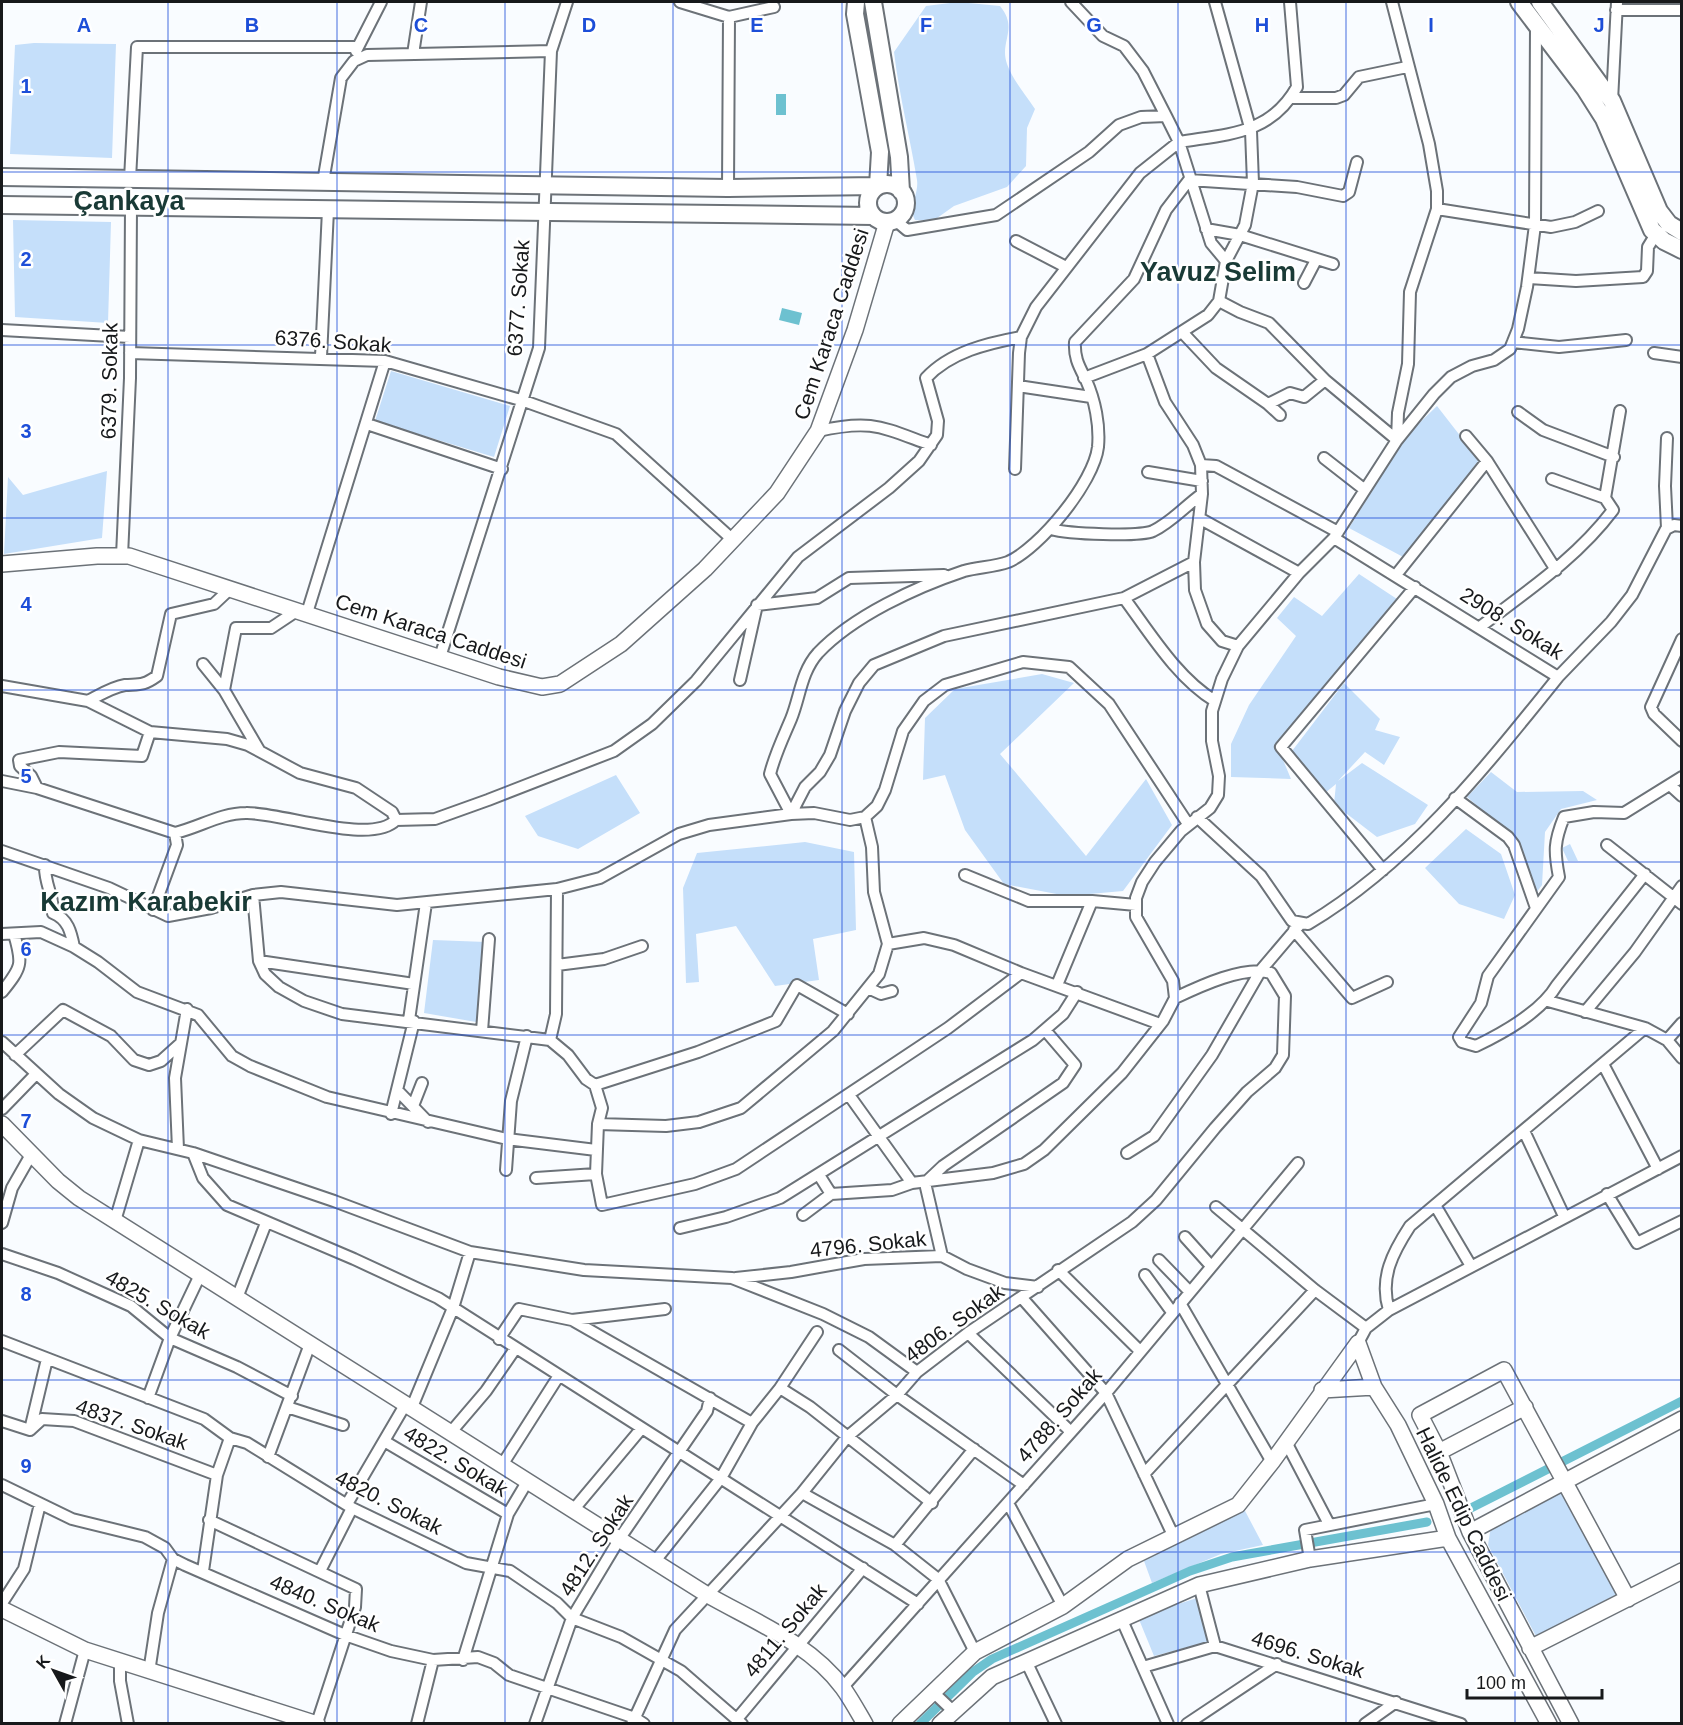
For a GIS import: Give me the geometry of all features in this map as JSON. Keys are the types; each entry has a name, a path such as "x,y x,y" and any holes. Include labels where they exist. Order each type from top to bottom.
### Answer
{"main road":[{"path":"856,2 855,14 880,152 878,186 868,200 885,220"},
{"path":"2,205 543,212 885,220 906,207 901,191 899,158 873,2"},
{"path":"1519,2 1585,89 1604,119 1644,215 1656,234 1682,250"},
{"path":"1539,2 1612,101 1659,211 1669,224 1682,232"},
{"path":"2,177 728,188 893,185 901,191"}],"street":[{"path":"323,182 341,78 381,2"},
{"path":"414,54 421,2"},
{"name":"6377. Sokak","path":"440,657 524,401 539,348 551,51 567,2"},
{"path":"680,2 729,17 774,7"},
{"path":"1071,2 1103,36 1124,46 1143,71 1179,142 1189,180 1211,243 1226,261"},
{"path":"1084,378 1147,354 1208,315 1219,301 1226,261 1245,225 1253,183 1251,131 1215,2"},
{"path":"1015,470 1021,337 1036,307 1140,173 1179,142 1251,131 1291,98 1297,87 1290,2"},
{"path":"1392,2 1407,67 1429,144 1437,191 1437,209 1410,292 1408,364 1398,413 1397,440"},
{"path":"1176,998 1173,981 1136,916 1136,905 1142,882 1150,868 1188,824 1210,808 1218,795 1219,776 1212,741 1212,711 1222,680 1238,646 1299,573 1336,535 1397,440 1434,394 1451,377 1472,366 1494,360 1510,349 1513,342 1529,278 1535,225 1536,24 1539,2"},
{"path":"1612,101 1617,6 1682,10"},
{"path":"728,188 729,17"},
{"path":"130,178 137,47 358,47"},
{"path":"347,67 367,56 551,51"},
{"path":"1291,98 1336,98 1344,95 1359,77 1407,67"},
{"path":"885,220 907,230 996,214 1089,153 1119,125 1141,117 1166,116"},
{"path":"1189,180 1253,183 1343,196 1349,192 1357,162"},
{"path":"791,814 770,774 777,748 791,719 808,665 820,651 851,627 920,587 954,575 1009,561 1051,529 1088,476 1098,448 1097,412 1074,356 1075,342 1134,279 1166,210 1189,180"},
{"name":"6379. Sokak","path":"122,556 130,353 130,207"},
{"path":"1437,209 1551,227 1575,222 1598,211"},
{"path":"321,357 328,210"},
{"name":"Cem Karaca Caddesi","path":"2,564 122,556 231,588 499,677 542,687 560,684 621,644 734,540 777,493 818,431 855,330 885,220"},
{"path":"1206,229 1240,235 1333,264"},
{"path":"1529,278 1576,281 1643,277 1647,271 1648,247 1656,234"},
{"path":"1016,241 1066,267"},
{"path":"1304,283 1316,260"},
{"path":"1219,301 1269,323 1325,380 1397,440"},
{"path":"2,330 130,337"},
{"path":"1182,332 1216,368 1280,415"},
{"path":"2,781 37,788 105,812 164,827 175,833 196,828 225,814 249,812 358,829 390,826 396,820 435,819 614,751 652,724 688,688 798,557 889,488 919,461 937,435 938,421 926,378 950,360 971,349 1021,337"},
{"path":"1513,342 1559,346 1626,340"},
{"name":"6376. Sokak","path":"130,353 385,360 524,401 616,434 734,540"},
{"path":"1654,353 1682,357"},
{"path":"1147,354 1165,402 1193,445 1201,465 1202,494 1194,562 1196,590 1206,624 1222,641 1238,646"},
{"path":"224,690 236,628 271,628 302,611 367,424 385,360"},
{"path":"1268,404 1290,393 1304,397 1325,380"},
{"path":"1018,386 1091,397"},
{"path":"1605,498 1614,457 1620,411"},
{"path":"1518,412 1543,430 1614,457"},
{"path":"367,424 502,469"},
{"path":"818,431 851,424 875,424 931,445"},
{"path":"1466,436 1487,461 1556,570"},
{"path":"1667,438 1665,486 1667,528 1674,525 1682,526"},
{"path":"1324,458 1365,490"},
{"path":"1396,575 1487,461"},
{"name":"2908. Sokak","path":"1201,465 1216,466 1336,535 1558,677 1611,622 1632,595 1667,528"},
{"path":"1148,472 1202,481"},
{"path":"1480,627 1556,570 1596,532 1613,510 1605,498 1552,479"},
{"path":"1051,529 1072,534 1151,532 1166,524 1202,494"},
{"path":"1199,518 1299,573"},
{"path":"791,814 805,787 830,755 845,711 860,683 874,665 944,636 1124,598 1194,562"},
{"path":"757,605 817,598 849,578 954,575"},
{"path":"1383,870 1281,747 1415,587"},
{"path":"88,701 125,685 146,684 157,676 171,614 214,604 231,588"},
{"path":"1124,598 1193,684 1215,701"},
{"path":"740,680 757,605"},
{"path":"1682,639 1651,707 1654,714 1682,741"},
{"path":"2,851 109,888 168,916 211,908 254,895 281,892 398,905 557,889 600,878 679,834 709,825 791,814 814,813 850,820 865,817 877,806 885,790 903,731 924,701 945,685 1023,662 1069,667 1109,705 1188,824"},
{"path":"203,664 224,690 261,753"},
{"path":"1127,1152 1154,1136 1212,1055 1297,926 1308,924 1326,913 1383,870 1455,798 1558,677"},
{"path":"2,686 88,701 150,732 227,740 249,745 300,774 356,788 392,812 396,820"},
{"path":"37,788 31,776 20,766 20,760 59,752 142,756 150,732"},
{"path":"1645,874 1557,985 1548,1000 1476,1046 1470,1046 1459,1037 1481,1003 1488,976 1559,877 1554,851 1564,817 1594,812 1624,813 1671,786 1682,777"},
{"path":"1671,786 1682,796"},
{"path":"1455,798 1508,837 1514,845 1536,908"},
{"path":"598,1125 666,1126 699,1122 741,1108 804,1058 848,1014 879,974 888,944 874,892 872,848 865,817"},
{"path":"1197,817 1261,876 1292,921 1352,998 1387,982"},
{"path":"153,910 177,845 175,833"},
{"path":"1606,845 1677,901"},
{"path":"45,866 44,880 53,903 53,913 61,916 71,931 74,947"},
{"path":"965,875 1029,901 1092,901 1136,905"},
{"path":"1585,1012 1677,901 1682,886"},
{"path":"550,1040 556,1014 557,889"},
{"path":"254,895 259,961 265,974 279,987 304,1001 342,1014 550,1040 568,1055 586,1079 596,1085 602,1108 598,1125 596,1174 602,1205 695,1184 736,1169 948,1028 1021,973"},
{"path":"1057,985 1092,901"},
{"path":"391,1114 411,1021 426,903"},
{"path":"2,934 41,932 74,947 98,962 136,992 198,1015 232,1056 250,1066 327,1097 391,1114 507,1139 596,1150"},
{"path":"2,992 17,972 21,958 14,934"},
{"path":"888,944 924,938 954,945 1021,973 1160,1024"},
{"path":"482,1031 489,939"},
{"path":"557,965 604,959 642,946"},
{"path":"259,961 414,984"},
{"path":"803,1215 831,1194 892,1190 912,1183 993,1173 1024,1164 1044,1150 1122,1073 1160,1024 1176,998 1205,984 1266,971"},
{"name":"4806. Sokak","path":"637,1722 661,1658 675,1630 802,1493 847,1437 897,1395 917,1372 968,1333 1132,1222 1156,1200 1247,1092 1275,1068 1283,1055 1286,1020 1285,996 1266,971"},
{"path":"596,1085 698,1052 777,1021 797,985 848,1014"},
{"path":"868,988 881,994 892,990"},
{"path":"680,1228 726,1217 780,1198 819,1175 1033,1040 1063,1014 1077,992"},
{"path":"1548,1000 1646,1028 1667,1040 1682,1058"},
{"path":"178,1149 175,1078 186,1009"},
{"path":"15,1055 63,1010 111,1036 134,1060 149,1065 161,1061 181,1042"},
{"path":"1667,1040 1682,1023"},
{"path":"1389,1310 1385,1298 1386,1273 1398,1245 1410,1226 1646,1028"},
{"path":"925,1183 943,1166 1063,1083 1075,1065 1045,1030"},
{"path":"506,1170 511,1101 527,1036"},
{"path":"2,1042 59,1094 93,1118 139,1140 193,1153 334,1201 470,1252 584,1270 732,1278 823,1314 860,1333 917,1372"},
{"path":"1603,1064 1658,1169"},
{"path":"2,1109 36,1074"},
{"path":"412,1106 422,1083"},
{"path":"397,1090 429,1122"},
{"path":"849,1095 912,1183"},
{"path":"2,1124 58,1181 115,1221 706,1594 797,1645 820,1662 843,1688 865,1724"},
{"path":"1524,1131 1564,1216"},
{"path":"115,1221 139,1140"},
{"path":"2,1223 12,1188 32,1153"},
{"path":"193,1153 203,1178 214,1194 227,1205 354,1258 453,1308 558,1377 918,1604"},
{"path":"940,1724 943,1701 975,1652 1064,1606 1128,1559 1238,1505 1272,1462 1358,1343 1366,1328 1389,1310 1682,1156"},
{"name":"4788. Sokak","path":"843,1688 1106,1393 1139,1350 1298,1163"},
{"path":"536,1178 596,1174"},
{"path":"819,1175 831,1194"},
{"path":"2,1182 12,1188"},
{"path":"925,1183 942,1256"},
{"path":"1607,1194 1637,1243 1682,1221"},
{"path":"1435,1205 1471,1266"},
{"path":"1216,1207 1315,1290 1366,1328"},
{"path":"237,1298 266,1223"},
{"path":"1185,1237 1211,1266"},
{"path":"320,1571 349,1506 384,1441 408,1406 453,1308 470,1252"},
{"name":"4825. Sokak","path":"2,1254 58,1273 131,1306 170,1338 237,1367 290,1402 343,1425"},
{"name":"4796. Sokak","path":"732,1278 791,1272 864,1259 942,1256 967,1269 1005,1283 1038,1287"},
{"path":"1159,1260 1189,1292"},
{"path":"1058,1270 1139,1350"},
{"path":"148,1398 170,1338 200,1275"},
{"path":"1145,1275 1172,1312"},
{"path":"1144,1474 1315,1290"},
{"path":"1022,1298 1106,1393 1173,1535"},
{"path":"1180,1303 1229,1383 1272,1462"},
{"path":"499,1339 519,1309 572,1320 752,1423"},
{"path":"572,1320 665,1309"},
{"path":"655,1561 721,1478 752,1423 780,1388 817,1332"},
{"path":"968,1333 1070,1431"},
{"name":"4820. Sokak","path":"2,1341 204,1419 230,1438 247,1443 349,1506 466,1563 510,1571 557,1604 572,1618 621,1637 681,1671 739,1721"},
{"name":"Halide Edip Caddesi","path":"1358,1343 1374,1387 1398,1425 1436,1504 1448,1538 1549,1724"},
{"path":"268,1457 310,1344"},
{"path":"451,1432 486,1391 515,1349"},
{"path":"839,1350 897,1395 1024,1485"},
{"path":"2,1421 30,1430 47,1359"},
{"path":"1571,1724 1470,1532 1439,1452 1420,1415 1504,1370 1628,1599"},
{"path":"502,1465 558,1377"},
{"path":"1322,1390 1374,1387"},
{"path":"780,1388 932,1503"},
{"name":"4812. Sokak","path":"535,1724 572,1618 620,1538 707,1411 710,1398"},
{"path":"1439,1452 1525,1407"},
{"name":"4837. Sokak","path":"30,1430 42,1419 74,1421 217,1475"},
{"path":"1470,1532 1559,1470 1682,1419"},
{"path":"574,1509 641,1429"},
{"path":"203,1571 217,1475 230,1438"},
{"name":"4822. Sokak","path":"384,1441 508,1514"},
{"path":"1286,1442 1329,1524"},
{"path":"895,1545 932,1503 974,1449"},
{"path":"463,1660 508,1514 527,1482"},
{"name":"4840. Sokak","path":"2,1485 72,1519 145,1537 165,1548 173,1559 345,1635 391,1651 434,1659 463,1660 478,1657 494,1663 509,1674 637,1722"},
{"path":"802,1493 895,1545 938,1579 975,1652"},
{"path":"1008,1503 1064,1606"},
{"path":"2,1603 24,1569 40,1504"},
{"path":"900,1724 1026,1661 1305,1540 1329,1524 1436,1504"},
{"path":"2,1609 85,1650 299,1721 317,1723 355,1607 356,1589 209,1520"},
{"path":"1305,1540 1448,1538"},
{"path":"149,1672 158,1613 173,1559"},
{"name":"4811. Sokak","path":"739,1721 797,1645 863,1568"},
{"path":"1530,1648 1682,1571"},
{"path":"1143,1667 1215,1646 1199,1585"},
{"path":"1121,1618 1168,1724"},
{"name":"4696. Sokak","path":"1215,1646 1461,1724"},
{"path":"64,1724 85,1650"},
{"path":"417,1724 434,1659"},
{"path":"1026,1661 1056,1724"},
{"path":"120,1662 120,1681 128,1724"},
{"path":"1187,1724 1276,1664"},
{"path":"1365,1724 1396,1702"}],"shaded area":[{"path":"958,2 1000,6 1005,14 1008,22 1005,48 1007,64 1035,109 1027,128 1026,166 1007,187 954,206 933,221 915,220 913,206 917,180 894,52 926,6"},
{"path":"34,43 116,44 112,158 10,154 15,45"},
{"path":"776,94 786,94 786,115 776,115"},
{"path":"13,220 111,222 108,323 15,317"},
{"path":"782,308 802,313 799,325 779,320"},
{"path":"391,371 510,406 494,457 375,421"},
{"path":"1437,406 1479,460 1405,558 1349,528 1407,435"},
{"path":"107,471 102,538 4,554 8,477 23,495"},
{"path":"1359,574 1397,599 1276,743 1291,779 1231,777 1231,744 1249,705 1296,636 1277,618 1294,597 1322,616"},
{"path":"1042,674 1074,683 1000,754 1086,856 1146,779 1172,825 1123,891 1067,896 1004,884 965,830 945,775 923,780 925,718 955,689"},
{"path":"1344,683 1380,719 1375,730 1400,737 1384,765 1365,752 1338,781 1362,763 1428,805 1415,824 1377,837 1334,804 1336,784 1325,793 1292,751"},
{"path":"1491,772 1517,792 1583,791 1597,800 1561,809 1545,832 1542,885 1536,893 1517,840 1467,797"},
{"path":"616,775 640,813 578,849 538,836 525,816"},
{"path":"1466,829 1501,854 1515,895 1504,919 1459,904 1425,868"},
{"path":"805,842 854,852 856,930 813,939 819,980 775,986 736,926 696,934 699,982 686,983 683,888 697,853"},
{"path":"1570,844 1578,861 1568,861 1562,848"},
{"path":"433,940 486,942 482,1023 424,1013"},
{"path":"1567,1486 1623,1593 1538,1640 1488,1545 1490,1532 1495,1526"},
{"path":"1244,1509 1263,1545 1221,1554 1152,1583 1144,1561"},
{"path":"1197,1598 1208,1642 1154,1656 1138,1617"}],"waterway":[{"path":"1469,1509 1682,1401"},
{"path":"920,1724 973,1672 992,1659 1190,1571 1232,1557 1427,1522"}],"district":[{"name":"Çankaya","path":"129,201"},
{"name":"Yavuz Selim","path":"1218,272"},
{"name":"Kazım Karabekir","path":"146,902"}]}
